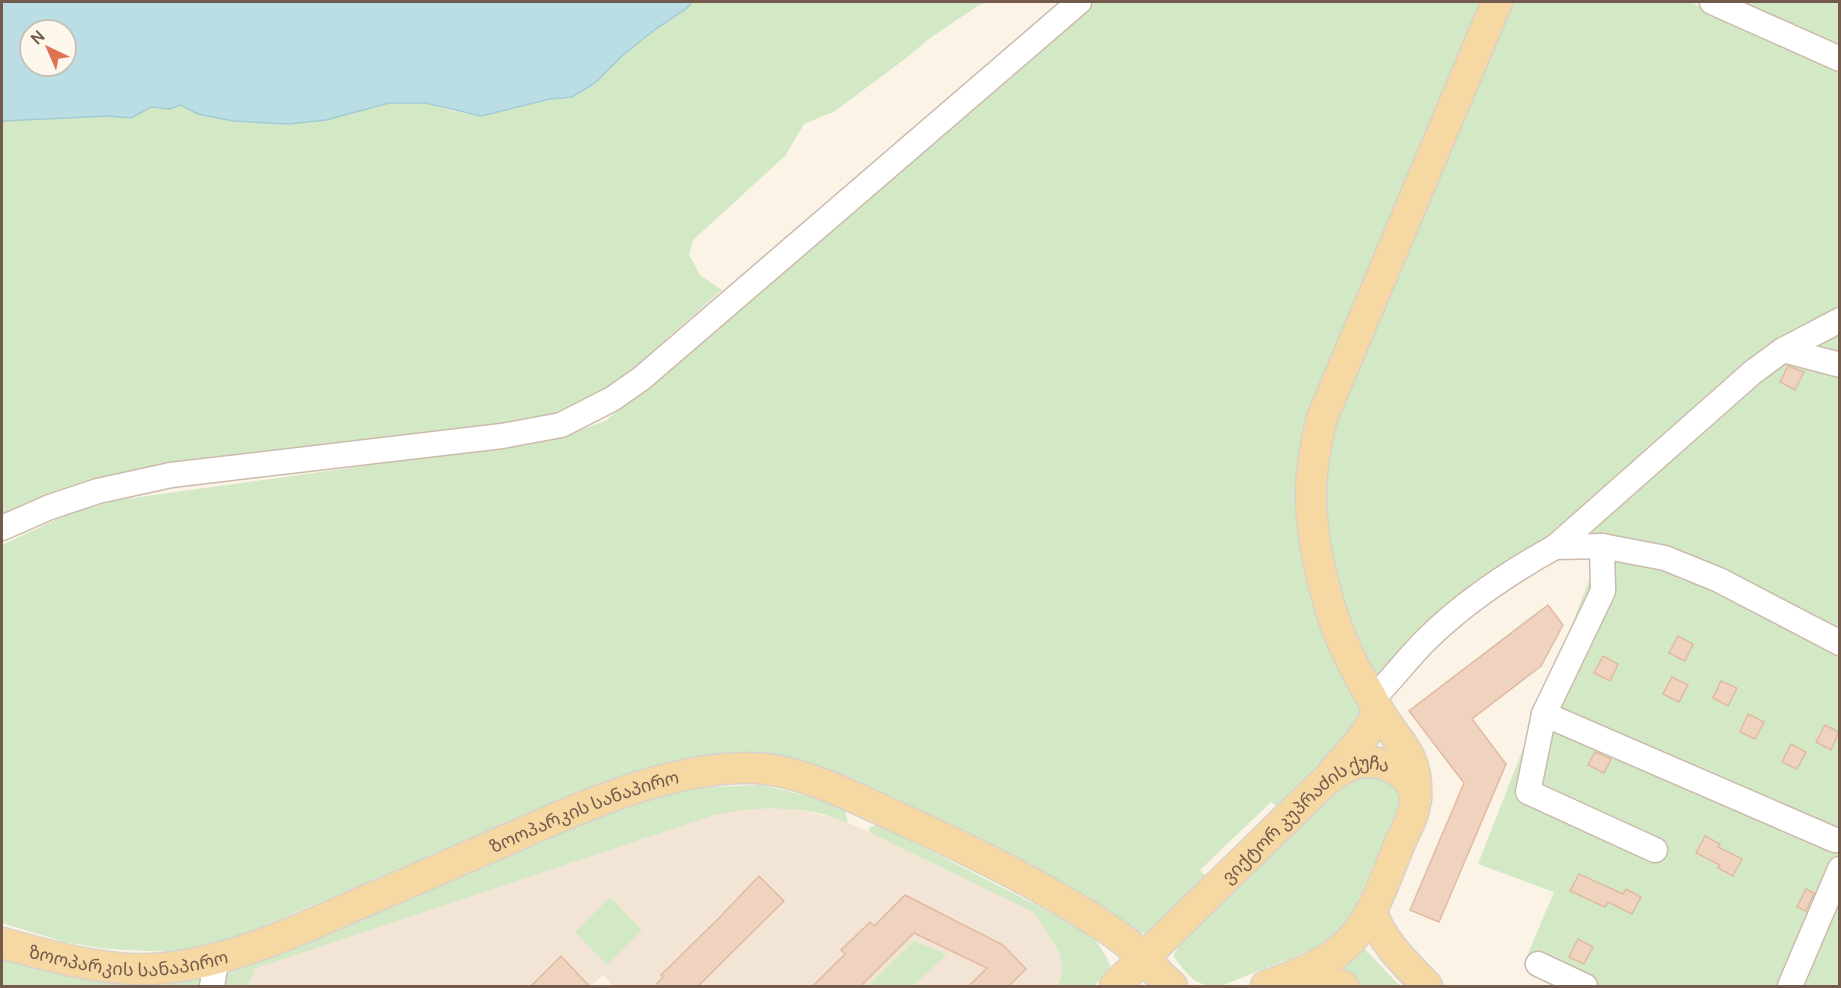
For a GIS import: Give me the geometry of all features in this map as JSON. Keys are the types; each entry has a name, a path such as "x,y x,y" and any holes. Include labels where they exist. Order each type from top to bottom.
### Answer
{"main road":[{"path":"1416,800 1414,766 1407,751 1375,704 1347,653 1326,594 1311,496 1315,448 1322,418 1497,2"},
{"path":"1323,783 1374,722 1375,704"},
{"name":"ვიქტორ კუპრაძის ქუჩა","path":"1115,987 1323,783 1346,767 1359,762 1386,764 1406,778 1416,800 1371,911 1362,926 1342,948 1318,964 1266,987"},
{"name":"ზოოპარკის სანაპირო","path":"2,943 80,962 116,968 214,972 278,939 577,810 658,782 714,770 755,768 800,776 983,856 1084,913 1125,942 1172,987"},
{"path":"1371,911 1379,931 1389,946 1427,987"},
{"path":"1296,974 1328,980 1342,987"}],"street":[{"path":"2,528 50,507 98,491 171,475 502,436 561,425 612,399 642,378 1079,2"},
{"path":"1712,2 1839,59"},
{"path":"1375,704 1388,684 1423,643 1449,618 1488,588 1555,547 1730,392 1783,350 1839,320"},
{"path":"1783,350 1839,365"},
{"path":"1555,547 1602,546 1665,558 1719,580 1839,642"},
{"path":"1602,546 1603,591 1544,714 1528,792 1655,850"},
{"path":"1544,714 1834,840 1839,840"},
{"path":"1790,987 1839,869"},
{"path":"1538,964 1585,987"},
{"path":"116,968 157,987"}],"shaded area":[{"path":"748,808 789,808 839,819 1036,913 1060,954 1062,972 1058,986 913,986 947,954 914,941 868,986 613,986 603,975 591,986 248,986 254,973 253,969 714,815"}],"green space":[{"path":"692,2 989,2 979,5 930,38 835,111 804,124 785,156 693,240 689,255 700,275 722,290 623,381 553,417 2,517 2,121 109,116 131,118 151,107 169,109 181,105 199,114 233,121 289,124 326,120 389,103 426,103 481,116 550,99 572,97 595,83 623,55 686,9"},
{"path":"1090,2 1488,2 1303,470 1362,706 1355,736 1279,809 1271,802 1200,870 1206,876 1149,934 1139,933 1079,896 893,798 789,759 669,765 616,778 238,937 173,952 107,949 64,942 2,923 2,545 68,514 118,500 552,440 605,421 683,358"},
{"path":"1509,2 1690,2 1839,67 1839,312 1378,689 1366,667 1325,556 1326,450 1349,373"},
{"path":"1723,2 1839,2 1839,54"},
{"path":"1839,327 1839,359 1814,353 1817,339"},
{"path":"1784,357 1839,374 1839,632 1586,539 1583,528"},
{"path":"1601,550 1663,564 1839,650 1839,986 1569,986 1523,966 1554,892 1478,864"},
{"path":"1368,770 1397,780 1403,797 1352,915 1326,944 1221,986 1211,986 1192,978 1173,956 1186,935 1340,788"},
{"path":"762,785 833,802 845,809 848,823 815,812 781,808 714,815 253,969 254,973 248,986 220,986 226,974 245,964 272,955 627,805 687,788"},
{"path":"880,825 1083,929 1100,946 1111,968 1094,986 1058,986 1062,972 1060,954 1035,913 869,832 870,827"},
{"path":"610,897 642,930 607,965 575,932"},
{"path":"914,941 947,954 913,986 868,986"},
{"path":"1361,945 1400,986 1351,986 1335,970"},
{"path":"2,957 131,986 6,986 2,985"},
{"path":"204,969 201,986 168,986 156,976"}],"water":[{"path":"2,2 692,2 686,9 623,55 595,83 572,97 550,99 481,116 426,103 389,103 326,120 289,124 233,121 198,114 181,105 169,109 151,107 131,118 109,116 2,121"}],"building":[{"path":"1788,366 1804,372 1795,390 1780,382"},
{"path":"1548,605 1563,625 1541,666 1472,719 1506,764 1439,922 1410,910 1464,783 1409,711"},
{"path":"1678,636 1693,644 1685,661 1669,653"},
{"path":"1603,656 1618,664 1610,681 1594,673"},
{"path":"1672,677 1688,685 1679,702 1663,694"},
{"path":"1721,681 1737,688 1728,706 1713,698"},
{"path":"1748,714 1764,722 1755,739 1740,732"},
{"path":"1825,725 1839,732 1831,750 1816,742"},
{"path":"1791,744 1806,752 1797,769 1782,762"},
{"path":"1595,752 1611,759 1604,773 1588,765"},
{"path":"1705,836 1720,844 1718,847 1742,859 1733,876 1718,868 1720,865 1696,853"},
{"path":"1579,874 1623,894 1626,889 1641,897 1632,914 1608,902 1605,907 1570,891"},
{"path":"759,876 784,901 697,987 654,987 663,977 661,975"},
{"path":"1806,889 1814,893 1806,911 1797,907"},
{"path":"905,895 1003,945 1026,969 1008,987 968,987 987,968 914,933 860,987 812,987 845,954 841,950 870,922 874,926"},
{"path":"1578,939 1593,947 1584,964 1569,957"},
{"path":"561,956 590,987 530,987"}]}
